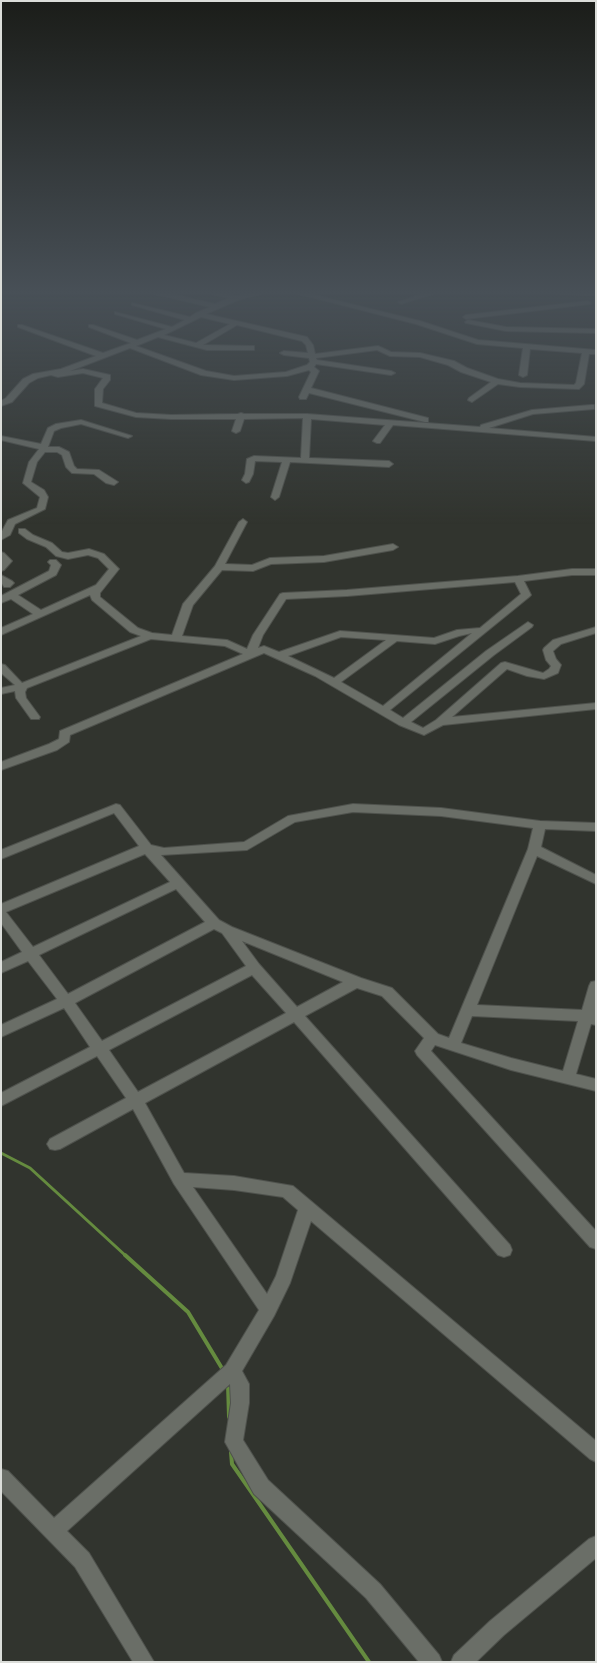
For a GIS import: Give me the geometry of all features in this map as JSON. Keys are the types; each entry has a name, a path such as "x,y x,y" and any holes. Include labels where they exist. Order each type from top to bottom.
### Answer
{"street":[{"path":"1,404 9,400 26,381 36,376 69,369"},
{"path":"192,369 204,373 234,378 287,374 298,369"},
{"path":"303,397 308,390 315,371 314,369"},
{"path":"359,369 391,373"},
{"path":"461,369 497,381 520,385 580,386 583,369"},
{"path":"523,369 523,375"},
{"path":"50,373 66,374 83,371 105,376 107,377 106,380 99,389 98,404 136,415 171,417 241,415 307,416 596,439"},
{"path":"472,400 497,381"},
{"path":"308,390 420,418 426,422 424,425"},
{"path":"477,429 532,412 590,407"},
{"path":"236,431 241,415"},
{"path":"305,461 307,416"},
{"path":"1,537 8,533 11,522 41,509 44,496 41,492 27,483 33,462 43,449 51,430 72,423 81,422 128,436"},
{"path":"377,441 391,422"},
{"path":"1,438 43,449 59,449 66,454 68,464 75,471 96,472 109,481 114,482"},
{"path":"246,480 252,459 287,459 390,464"},
{"path":"275,497 287,459"},
{"path":"176,638 188,604 219,567 243,522"},
{"path":"22,531 30,537 49,545 59,554 68,556 89,552 101,556 114,569 95,593 95,598 134,630 150,636 227,643 250,654"},
{"path":"219,567 254,568 270,561 324,559 394,548"},
{"path":"1,555 7,561 1,568"},
{"path":"1,600 53,573 56,565 53,562"},
{"path":"250,654 258,635 283,596 347,594 518,579 572,572 596,572"},
{"path":"383,711 483,631 526,594 518,579"},
{"path":"1,632 102,586"},
{"path":"12,595 40,614"},
{"path":"403,723 490,653 528,625"},
{"path":"278,656 340,634 435,641 457,633 475,630 483,631"},
{"path":"1,766 53,747 65,740 64,732 264,649 334,683 403,723 424,732 440,722 505,665 531,674 544,676 554,672 556,665 551,660 548,650 557,642 596,630"},
{"path":"1,691 150,636"},
{"path":"334,683 394,639"},
{"path":"1,667 20,684 21,698 35,717"},
{"path":"440,722 596,706"},
{"path":"1,855 116,808 147,848 214,923 227,930 356,982 387,992 433,1038 511,1064 596,1085"},
{"path":"1,909 147,848 164,852 247,846 292,818 353,808 441,812 540,825 596,827"},
{"path":"454,1046 534,849 540,825"},
{"path":"534,849 596,880"},
{"path":"1,968 178,883"},
{"path":"1,914 66,1001 135,1099 179,1179 268,1310"},
{"path":"1,1031 66,1001 214,923"},
{"path":"227,930 254,968 295,1016 504,1250"},
{"path":"1,1100 254,968"},
{"path":"56,1144 135,1099 295,1016 356,982"},
{"path":"568,1078 592,1018 596,986"},
{"path":"468,1010 592,1018"},
{"path":"433,1038 422,1050 596,1242"},
{"path":"179,1179 234,1183 287,1191 596,1453"},
{"path":"53,1531 232,1371 268,1310 284,1278 307,1208"},
{"path":"232,1371 240,1384 240,1403 234,1442 261,1487 373,1591 432,1662"},
{"path":"1,1478 82,1560 144,1662"},
{"path":"461,1662 497,1628 596,1546"}],"waterway":[{"path":"1,1153 30,1168 126,1256"},
{"path":"125,1255 188,1312 223,1370"},
{"path":"228,1384 229,1417"},
{"path":"231,1452 232,1464 369,1662"}]}
